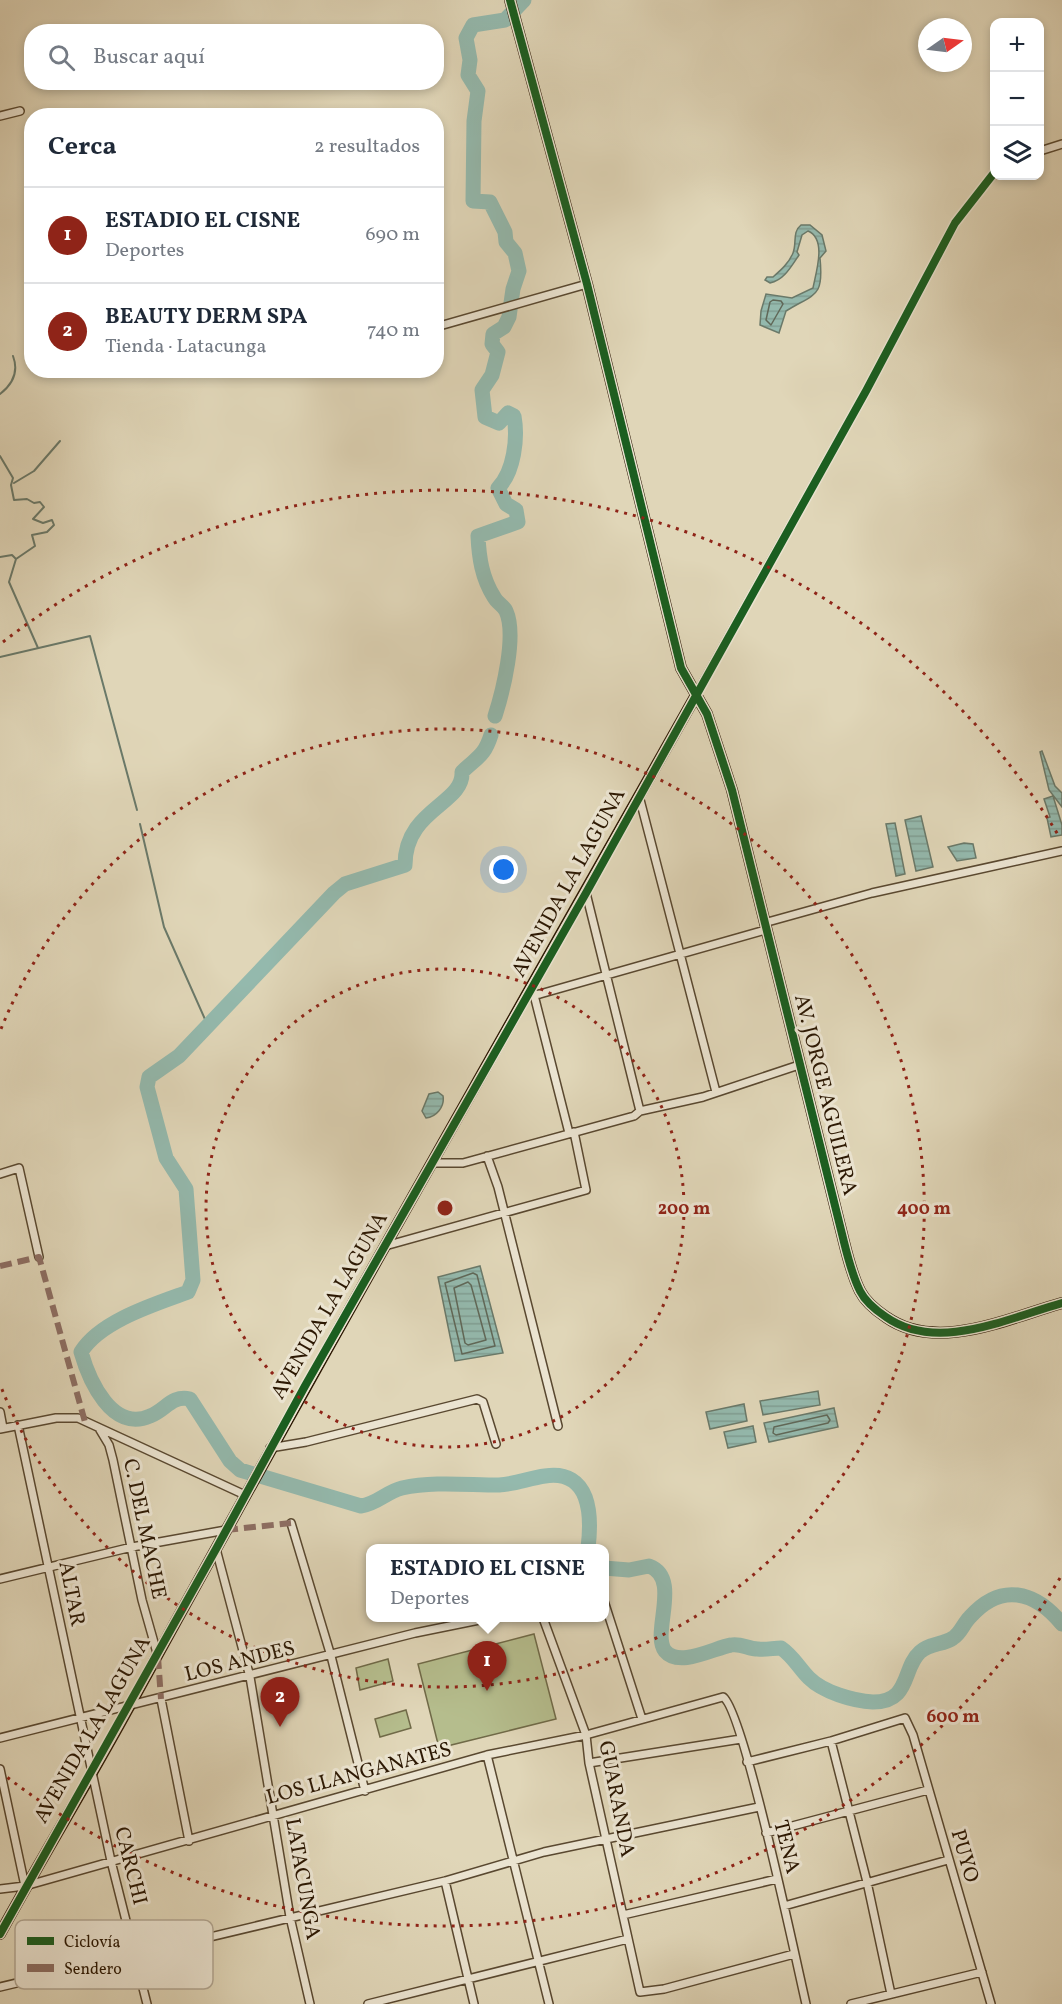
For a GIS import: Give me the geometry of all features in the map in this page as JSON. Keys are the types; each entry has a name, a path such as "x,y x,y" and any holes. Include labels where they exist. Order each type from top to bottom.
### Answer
{"street":[{"name":"AV. JORGE AGUILERA","path":"510,0 587,284 681,668 695,697 707,714 732,790 851,1269 861,1294 878,1312 911,1331 953,1332 1062,1303"},
{"path":"0,116 20,111"},
{"path":"1044,150 1062,144"},
{"path":"695,697 956,223 990,178"},
{"path":"444,325 587,284"},
{"name":"AVENIDA LA LAGUNA","path":"0,1934 25,1886 129,1707 270,1448 531,993 695,697"},
{"path":"639,796 716,1092"},
{"path":"384,1246 586,1190 531,993 679,953 872,893 1062,851"},
{"path":"586,893 640,1111"},
{"path":"432,1163 463,1163 634,1116 640,1111 652,1110 716,1092 799,1065"},
{"path":"487,1156 498,1187 558,1426"},
{"path":"0,1174 19,1168 39,1257"},
{"path":"270,1448 306,1442 477,1399 483,1402 495,1444"},
{"path":"0,1412 2,1429 56,1418 78,1418 245,1495"},
{"name":"ALTAR","path":"18,1425 79,1719 92,1771"},
{"name":"C. DEL MACHE","path":"99,1429 108,1445 142,1600 157,1653"},
{"path":"291,1523 331,1656 365,1791"},
{"path":"0,1579 132,1547 226,1530"},
{"name":"LATACUNGA","path":"216,1549 250,1677 290,1917 310,2004"},
{"path":"609,1617 642,1719"},
{"name":"LOS ANDES","path":"0,1738 466,1622"},
{"name":"GUARANDA","path":"545,1622 586,1734 589,1763 640,1992 664,1989 794,1954"},
{"name":"LOS LLANGANATES","path":"0,1889 25,1886 189,1841 487,1755 586,1734 723,1697 727,1700"},
{"path":"161,1699 189,1841"},
{"name":"TENA","path":"727,1700 741,1739 766,1833 806,2004"},
{"name":"PUYO","path":"831,1741 905,1718 913,1735 991,2004"},
{"path":"589,1763 741,1739"},
{"path":"747,1762 831,1741 867,1882 891,1994"},
{"path":"487,1755 549,2004"},
{"path":"0,1769 25,1886"},
{"name":"CARCHI","path":"92,1771 111,1861 127,1920"},
{"path":"766,1833 928,1790"},
{"path":"213,1936 444,1881 544,1852 606,1841 759,1807"},
{"path":"783,1906 948,1860"},
{"path":"623,1915 777,1879"},
{"path":"444,1881 474,2004"},
{"path":"368,2004 469,1981 628,1939"},
{"path":"851,2004 982,1972"},
{"path":"0,1987 15,1984"},
{"name":"CARCHI","path":"144,1989 147,2004"}],"green space":[{"path":"534,1634 556,1719 439,1748 418,1664"},
{"path":"388,1659 393,1681 360,1690 356,1668"},
{"path":"406,1710 411,1728 380,1737 375,1719"}],"water":[{"path":"801,225 810,225 822,235 826,251 820,258 819,288 811,297 786,311 779,333 760,325 766,294 792,298 813,288 819,248 814,235 808,231 802,235 797,252 799,255 787,272 770,283 765,280 767,277 773,277 789,260 793,253 798,228"},
{"path":"1042,751 1055,786 1062,793 1062,807 1049,790 1040,752"},
{"path":"1053,796 1062,825 1062,835 1051,837 1047,818 1050,817 1044,799"},
{"path":"921,816 933,867 916,871 905,820"},
{"path":"895,823 905,874 896,876 886,824"},
{"path":"964,843 973,844 976,858 957,861 948,847"},
{"path":"438,1092 443,1096 441,1108 433,1116 426,1118 422,1111 429,1094"},
{"path":"480,1266 503,1353 455,1361 438,1277"},
{"path":"818,1391 820,1405 763,1415 760,1401"},
{"path":"744,1404 747,1421 710,1429 706,1412"},
{"path":"834,1408 838,1427 769,1442 764,1423"},
{"path":"753,1426 756,1442 728,1448 724,1432"}],"waterway":[{"path":"495,716 508,663 509,621 506,611 495,599 484,575 478,536 518,522 516,510 506,504 498,488 508,473 514,454 515,425 514,416 508,413 499,423 485,417 482,390 492,375 498,352 492,344 493,334 504,327 509,317 513,289 519,271 515,253 506,242 505,232 490,202 473,201 474,121 478,91 468,75 470,60 466,38 473,25 505,20 524,0"},
{"path":"0,394 14,377 13,356"},
{"path":"14,483 34,471 60,441"},
{"path":"0,456 13,478 11,485 14,500 27,499 34,503 40,502 44,507 33,519 43,523 52,520 54,525 47,532 32,535 35,546 16,559"},
{"path":"0,557 12,555 16,559 9,582 38,648"},
{"path":"0,657 90,636 137,810"},
{"path":"491,735 483,752 462,772 460,783 454,792 414,831 408,846 405,865 345,884 334,893 179,1056 149,1077 147,1087 166,1158 186,1189 193,1280 188,1292 129,1315 101,1331 81,1352 96,1389 104,1401 124,1417 136,1419 150,1416 173,1401 183,1398 190,1399 230,1461 240,1470 361,1506 372,1503 396,1490 414,1486 499,1485 545,1476 560,1476 572,1480 580,1487 585,1497 589,1522 588,1544"},
{"path":"140,824 164,927 208,1026"},
{"path":"609,1568 629,1570 649,1566 659,1572 665,1593 662,1643 665,1651 671,1656 679,1658 697,1656 735,1645 754,1649 781,1648 805,1674 822,1688 848,1698 873,1702 885,1701 894,1696 900,1690 914,1659 920,1652 953,1638 970,1617 994,1599 1006,1595 1029,1598 1041,1604 1062,1624"}],"marked path":[{"path":"0,1266 39,1257 85,1422"},
{"path":"226,1530 291,1523"},
{"path":"158,1657 161,1699"}],"cycle path":[{"path":"510,0 587,284 681,668 707,714 732,790 846,1249 857,1284 868,1302 886,1317 906,1327 927,1332 973,1329 1062,1303"},
{"path":"0,1934 305,1386 586,893 866,391 955,223 990,178"}],"place":[{"name":"ESTADIO EL CISNE","path":"487,1691"},
{"name":"BEAUTY DERM SPA","path":"280,1727"}]}
